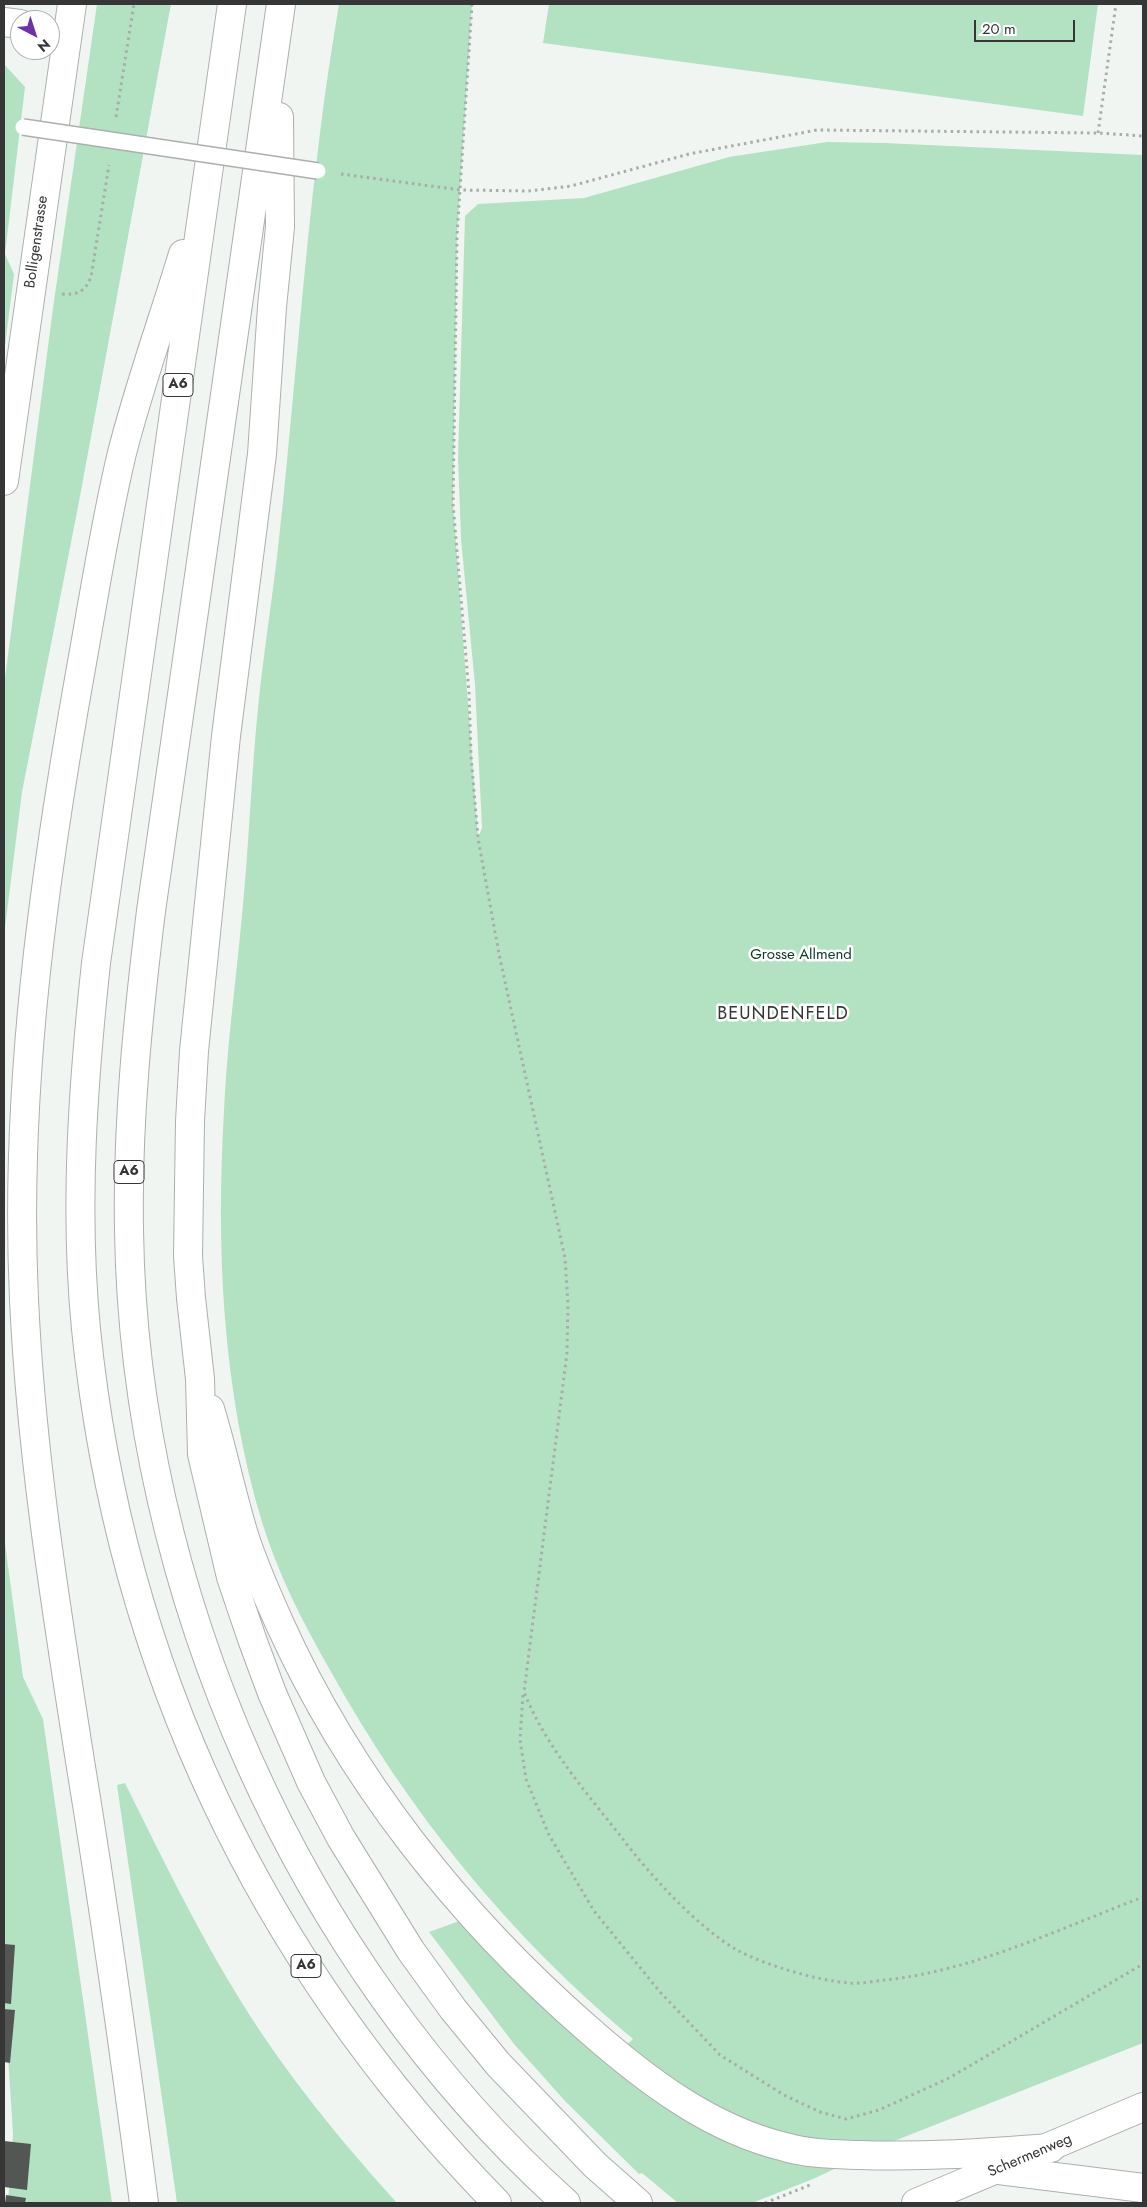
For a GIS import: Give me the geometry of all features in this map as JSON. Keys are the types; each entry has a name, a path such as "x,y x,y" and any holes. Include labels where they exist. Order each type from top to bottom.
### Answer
{"main road":[{"name":"Bolligenstrasse","path":"60,27 72,4"},
{"name":"A6","path":"232,4 103,902 86,1053 81,1144 81,1235 86,1327 97,1418 114,1507 137,1599 169,1694 200,1771 241,1854 286,1936 336,2011 393,2088 459,2164 497,2203"},
{"name":"A6","path":"280,16 152,902 134,1057 130,1144 129,1232 134,1322 145,1409 162,1499 183,1584 213,1674 244,1750 283,1831 328,1911 376,1985 426,2052 494,2132 566,2203"},
{"path":"280,16 280,227 272,307 262,454 226,736 194,1050 190,1112 188,1256 190,1298 200,1379 202,1454 231,1577 272,1693 311,1782 340,1838 411,1951 453,2009 492,2057 595,2165 638,2203"},
{"name":"Bolligenstrasse","path":"4,481 29,294 55,60"},
{"path":"144,2203 42,1505 27,1359 22,1236 22,1173 28,1048 41,924 68,739 96,588 122,453 209,169"},
{"path":"200,1379 222,1449 244,1536 256,1568 280,1623 338,1734 382,1800 428,1862 476,1920 559,2004 616,2054 669,2093 709,2117 762,2141 811,2152 914,2156 1051,2148"},
{"name":"Schermenweg","path":"916,2203 999,2170 1143,2107"},
{"path":"999,2170 1143,2188"}],"lane":[{"path":"23,127 318,171"}],"path":[{"path":"115,124 134,4"},
{"path":"472,4 456,254 453,504 469,693 470,756 477,829 499,954 557,1212 565,1258 568,1304 568,1331 562,1390 524,1692 520,1740 526,1779 549,1835 594,1910 660,1992 720,2055 784,2095 820,2112 846,2119 879,2110 949,2078 1143,1964"},
{"path":"1098,133 1116,4"},
{"path":"318,171 461,190 528,192 571,186 717,148 817,130 1098,133 1143,136"},
{"path":"29,294 74,295 88,286 109,162"},
{"path":"524,1692 533,1717 563,1763 640,1862 695,1918 737,1950 792,1972 851,1983 907,1977 972,1962 1143,1897"}],"green space":[{"path":"97,4 171,4 78,507 22,792 4,936 4,686 53,308"},
{"name":"Grosse Allmend","path":"339,4 472,4 457,235 453,504 478,837 482,828 475,685 461,539 458,457 465,216 478,204 584,198 729,157 827,142 1143,155 1143,2043 894,2141 813,2179 752,2203 678,2203 642,2173 639,2174 565,2101 514,2044 429,1932 462,1920 608,2061 633,2039 588,2000 545,1958 464,1869 427,1821 360,1722 310,1634 292,1598 268,1541 249,1472 238,1421 230,1370 222,1266 221,1214 225,1086 262,670 283,504 314,186 324,101"},
{"path":"549,4 1098,4 1083,116 543,43"},
{"path":"4,64 25,87 5,254 14,274 4,354"},
{"path":"4,1536 23,1677 43,1719 112,2203 8,2203 13,2134 4,1994"},
{"path":"125,1783 195,1922 242,2003 277,2055 315,2106 355,2156 397,2203 177,2203 117,1785"}],"building":[{"path":"4,1944 15,1945 11,2004 4,2003"},
{"path":"4,2009 15,2010 10,2063 4,2062"},
{"path":"4,2141 31,2144 27,2190 4,2187"},
{"path":"6,2195 26,2198 25,2203 5,2203"}],"district":[{"name":"BEUNDENFELD","path":"783,1015"}]}
